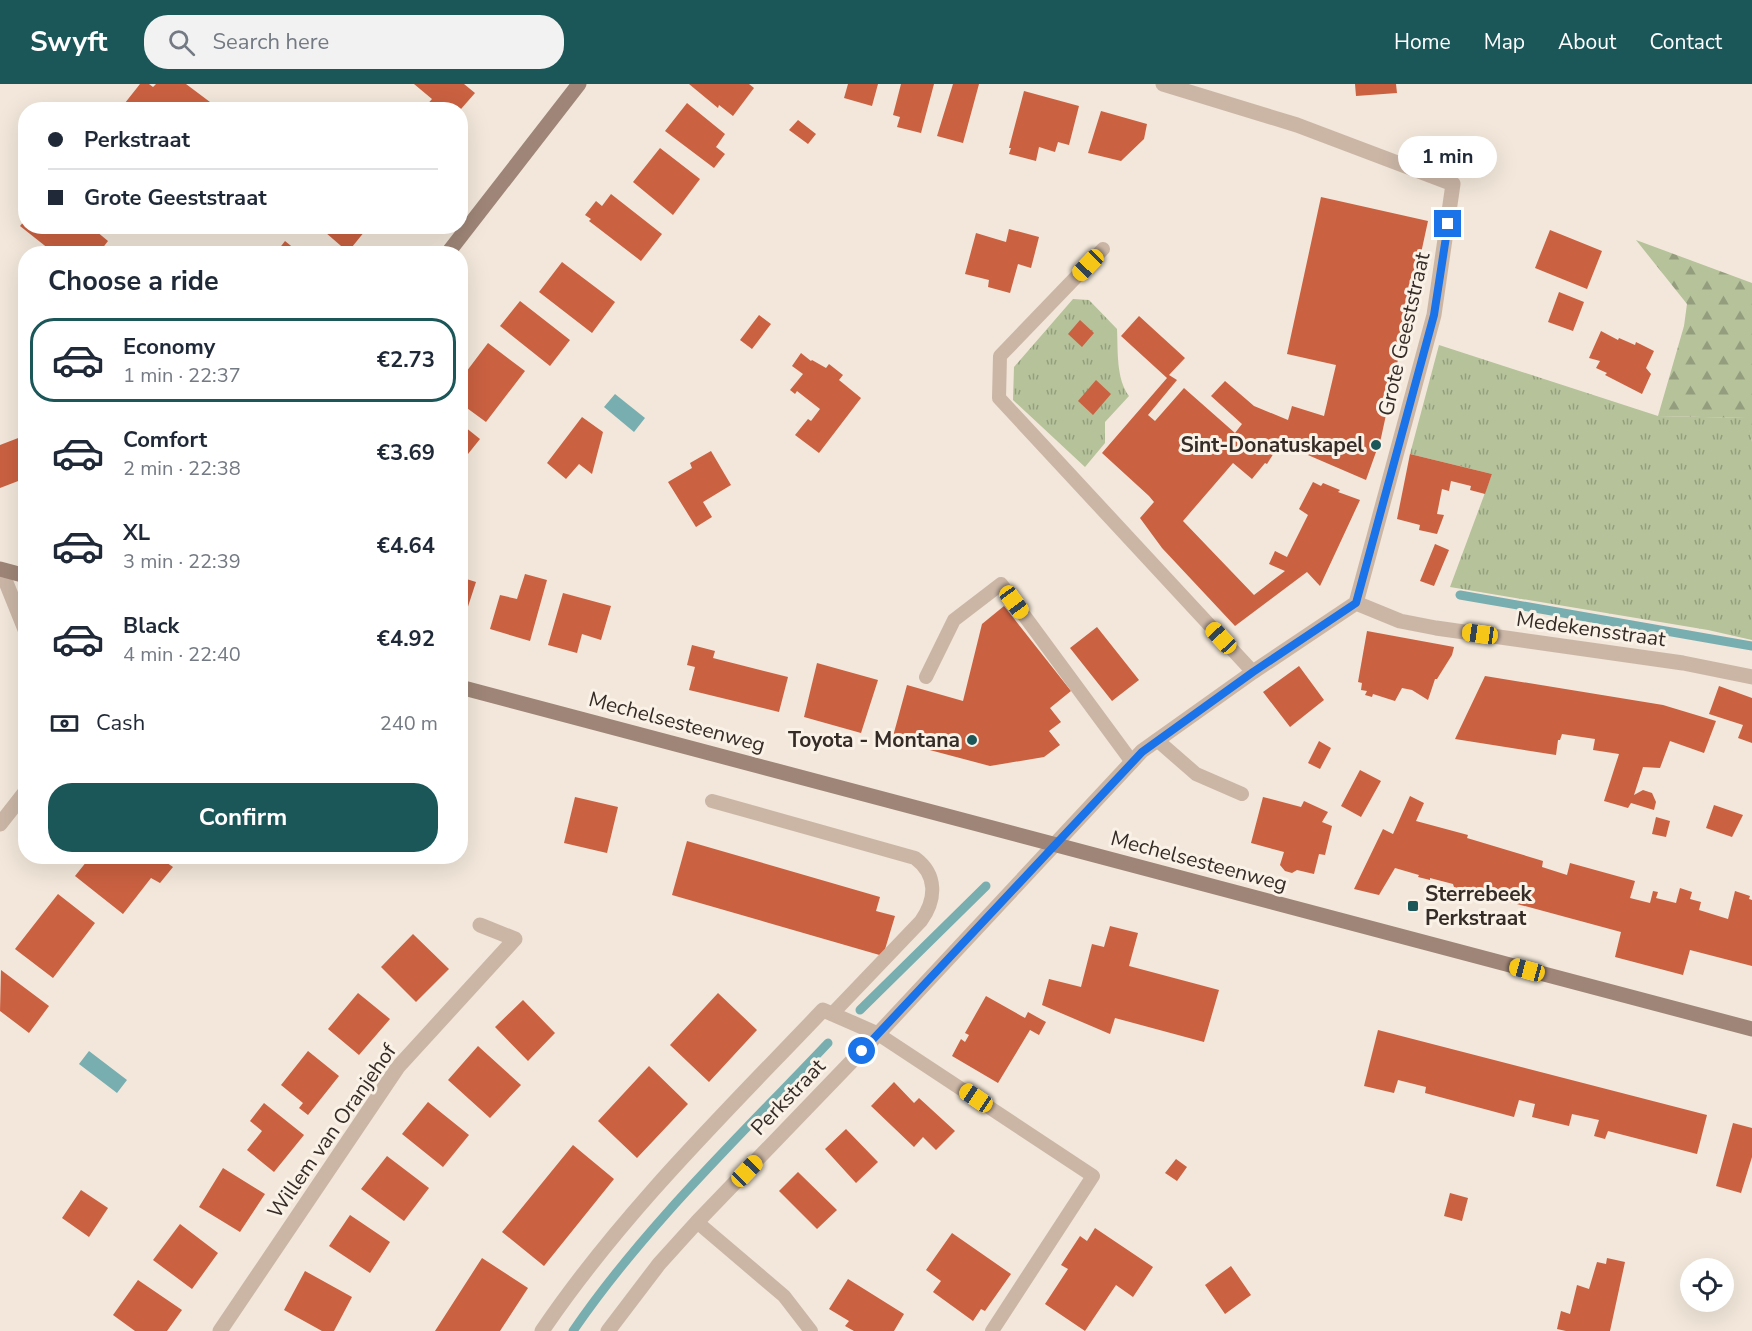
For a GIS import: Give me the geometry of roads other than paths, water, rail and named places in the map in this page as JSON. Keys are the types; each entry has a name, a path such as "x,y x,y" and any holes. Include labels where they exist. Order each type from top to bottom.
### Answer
{"main road":[{"path":"468,227 579,84"},
{"path":"453,246 463,234"},
{"path":"1,570 18,574"},
{"name":"Mechelsesteenweg","path":"468,689 1752,1029"}],"street":[{"name":"Grote Geeststraat","path":"1163,84 1297,125 1453,184 1434,315 1356,603"},
{"path":"1,570 18,612"},
{"path":"1055,845 1132,762 1157,740 1356,603"},
{"name":"Medekensstraat","path":"1356,603 1400,621 1683,663 1752,677"},
{"path":"0,824 18,801"},
{"name":"Perkstraat","path":"608,1331 659,1264 697,1222 1055,845"},
{"name":"Willem van Oranjehof","path":"220,1331 398,1067 515,939 480,925"},
{"path":"542,1331 563,1299 676,1163 823,1010 878,1034"}],"lane":[{"path":"1103,249 1000,356 999,398 1253,672"},
{"path":"926,677 954,620 1001,584 1132,762"},
{"path":"1157,740 1196,774 1242,794"},
{"path":"712,801 915,858 923,864 932,885 933,898 930,908 921,921 832,1014"},
{"path":"878,1034 1094,1176 992,1331"},
{"path":"697,1222 784,1296 811,1331"}],"water":[{"path":"615,394 645,418 634,432 604,407"},
{"path":"89,1051 127,1080 117,1093 79,1064"}],"waterway":[{"path":"1460,595 1752,646"},
{"path":"860,1010 986,886"},
{"path":"573,1331 601,1292 662,1218 828,1043"}],"place":[{"name":"Sint-Donatuskapel","path":"1376,445"},
{"name":"Toyota - Montana","path":"972,740"},
{"name":"Sterrebeek Perkstraat","path":"1413,906"}]}
